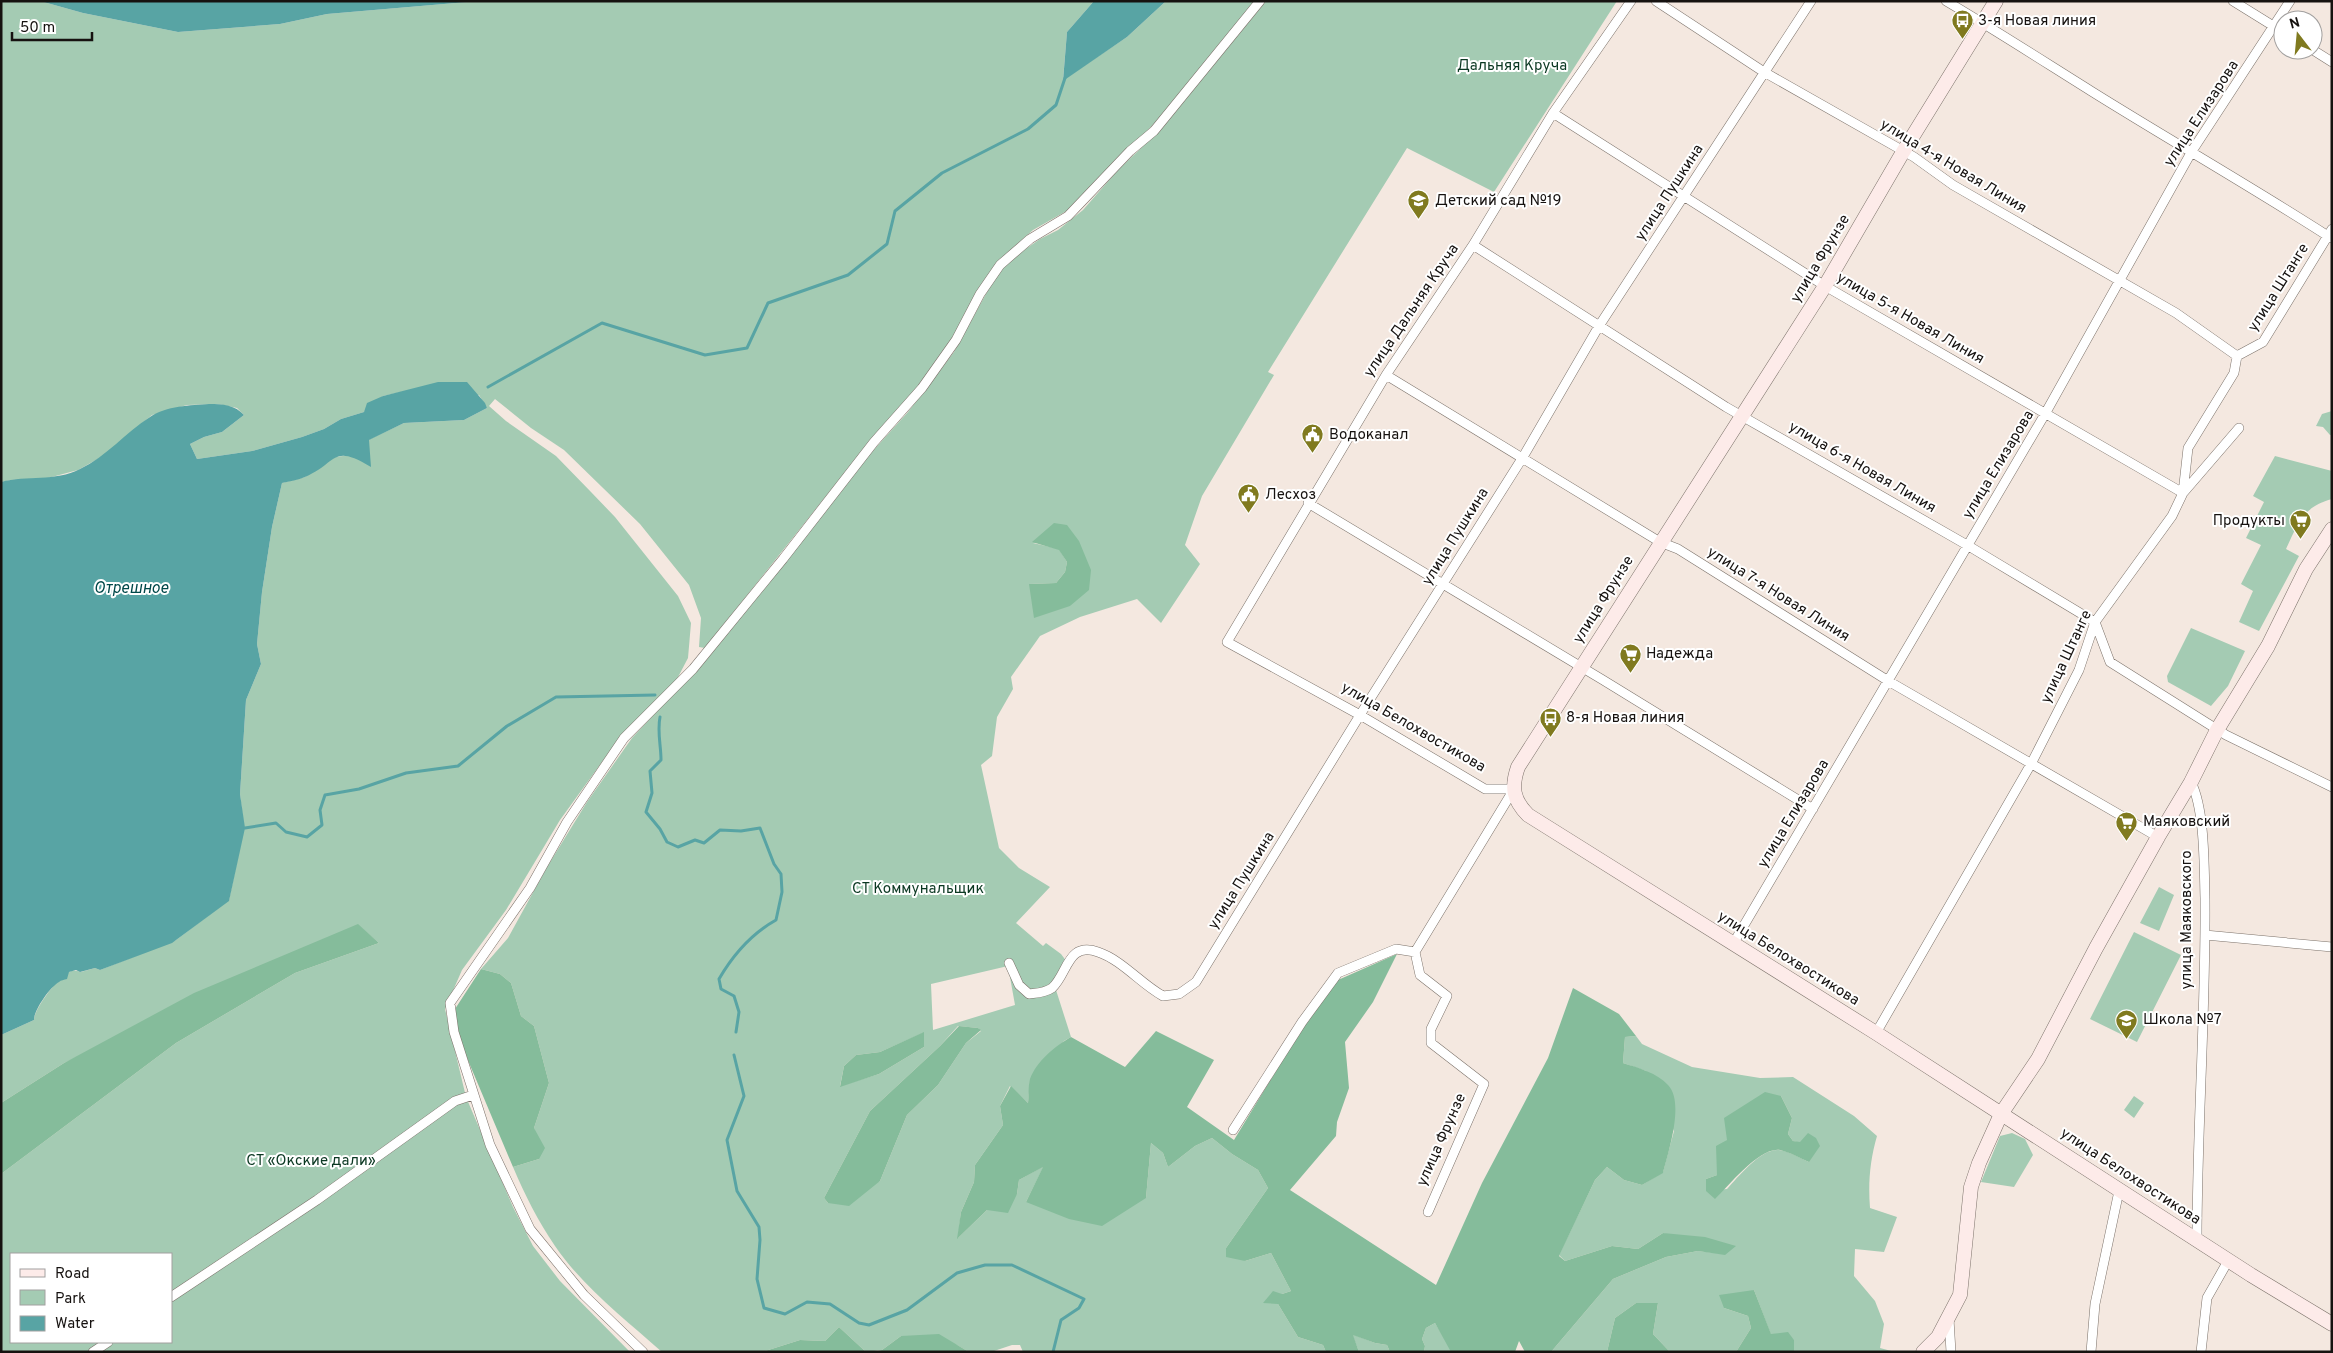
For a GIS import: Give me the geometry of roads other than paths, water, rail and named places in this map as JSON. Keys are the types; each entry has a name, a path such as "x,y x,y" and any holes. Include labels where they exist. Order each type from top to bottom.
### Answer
{"main road":[{"name":"улица Фрунзе","path":"1514,789 1514,779 1518,767 1825,286 1903,152 1996,1"},
{"path":"1923,1352 1938,1337 1960,1295 1972,1187 1979,1163 2002,1114 2038,1059 2158,837 2191,782 2217,730 2268,646 2306,569 2332,529"},
{"name":"улица Белохвостикова","path":"1514,789 1518,804 1528,815 1876,1033 2228,1261 2332,1324"}],"street":[{"path":"642,1352 584,1295 530,1229 490,1145 451,1019 450,1003 530,888 567,822 624,738 693,670 783,559 857,463 922,388 956,340 980,294 1000,265 1030,239 1068,216 1130,151 1154,131 1260,1"},
{"name":"улица Дальняя Круча","path":"1226,642 1386,374 1473,245 1553,113 1631,1"},
{"name":"улица 4-я Новая Линия","path":"1656,1 1764,72 1903,152 1953,185 2176,313 2237,356"},
{"name":"улица Пушкина","path":"1009,963 1020,985 1029,994 1045,992 1053,988 1073,955 1087,949 1099,952 1111,959 1162,996 1179,994 1196,982 1360,715 1523,457 1599,326 1686,196 1811,1"},
{"path":"1946,1 2092,92 2331,235"},
{"path":"2233,1 2273,25"},
{"name":"улица Елизарова","path":"1733,944 1890,682 1967,545 2045,414 2192,151 2273,37"},
{"name":"улица 5-я Новая Линия","path":"1553,113 1825,286 2182,493"},
{"name":"улица Штанге","path":"1876,1033 2030,764 2079,670 2095,622 2172,516 2182,493 2188,448 2234,373 2237,356 2263,342 2331,235"},
{"name":"улица 6-я Новая Линия","path":"1473,245 1741,415 1967,545 2095,622"},
{"name":"улица 7-я Новая Линия","path":"1386,374 1660,542 1678,549 1890,682 2158,837"},
{"path":"2182,493 2239,428"},
{"path":"1308,504 1813,810"},
{"path":"2095,622 2110,662 2217,730 2332,787"},
{"name":"улица Белохвостикова","path":"1226,642 1360,715 1485,789 1514,789"},
{"name":"улица Маяковского","path":"2191,782 2196,792 2204,856 2205,935 2197,1240"},
{"name":"улица Фрунзе","path":"1428,1212 1484,1084 1431,1043 1431,1028 1447,996 1420,975 1415,952 1514,789"},
{"path":"2205,935 2332,947"},
{"path":"1233,1130 1302,1022 1338,973 1396,950 1415,952"},
{"path":"172,1296 317,1200 455,1101 473,1095"},
{"path":"2091,1352 2095,1304 2119,1191"},
{"path":"2201,1352 2207,1298 2228,1261"},
{"path":"1949,1319 1951,1352"},
{"path":"94,1352 107,1343"}],"water":[{"path":"40,1 479,1 327,14 280,24 178,32 83,13"},
{"path":"1094,1 1166,1 1127,37 1063,81 1067,32"},
{"name":"Отрешное","path":"438,382 467,382 487,408 464,420 404,423 369,440 371,467 348,456 341,456 335,458 316,472 297,480 282,483 272,527 262,592 257,644 261,664 246,700 240,794 245,828 229,901 172,943 100,970 95,968 80,972 76,970 69,972 67,979 60,981 47,994 34,1020 1,1035 1,482 61,476 80,469 99,458 150,417 171,408 219,404 233,407 244,415 222,432 204,437 190,444 197,459 252,451 302,437 324,429 341,419 364,412 367,403 383,396"}],"waterway":[{"path":"488,387 602,323 705,355 747,348 768,303 848,275 887,244 895,211 942,173 1028,129 1056,105 1065,78"},
{"path":"245,828 276,823 286,832 307,837 322,825 320,810 325,795 359,789 406,773 458,766 507,726 556,697 655,695"},
{"path":"660,717 661,760 650,771 652,793 646,812 660,829 667,842 678,847 695,840 704,843 720,830 741,831 760,828 774,864 781,874 782,892 776,920 743,946 719,979 721,989 734,996 739,1012 736,1032"},
{"path":"734,1055 744,1096 727,1140 737,1191 759,1227 757,1279 764,1308 785,1314 807,1302 830,1304 859,1323 869,1325 907,1310 957,1273 985,1265 1012,1265 1084,1299 1079,1308 1061,1320 1053,1352"}],"place":[{"name":"3-я Новая линия","path":"1962,40"},
{"name":"Детский сад №19","path":"1419,220"},
{"name":"Водоканал","path":"1313,454"},
{"name":"Лесхоз","path":"1249,514"},
{"name":"Продукты","path":"2301,540"},
{"name":"Надежда","path":"1630,673"},
{"name":"8-я Новая линия","path":"1550,737"},
{"name":"Маяковский","path":"2127,841"},
{"name":"Школа №7","path":"2127,1039"}],"park label":[{"name":"Дальняя Круча","path":"1512,66"},
{"name":"СТ Коммунальщик","path":"918,889"},
{"name":"СТ «Окские дали»","path":"311,1161"}]}
